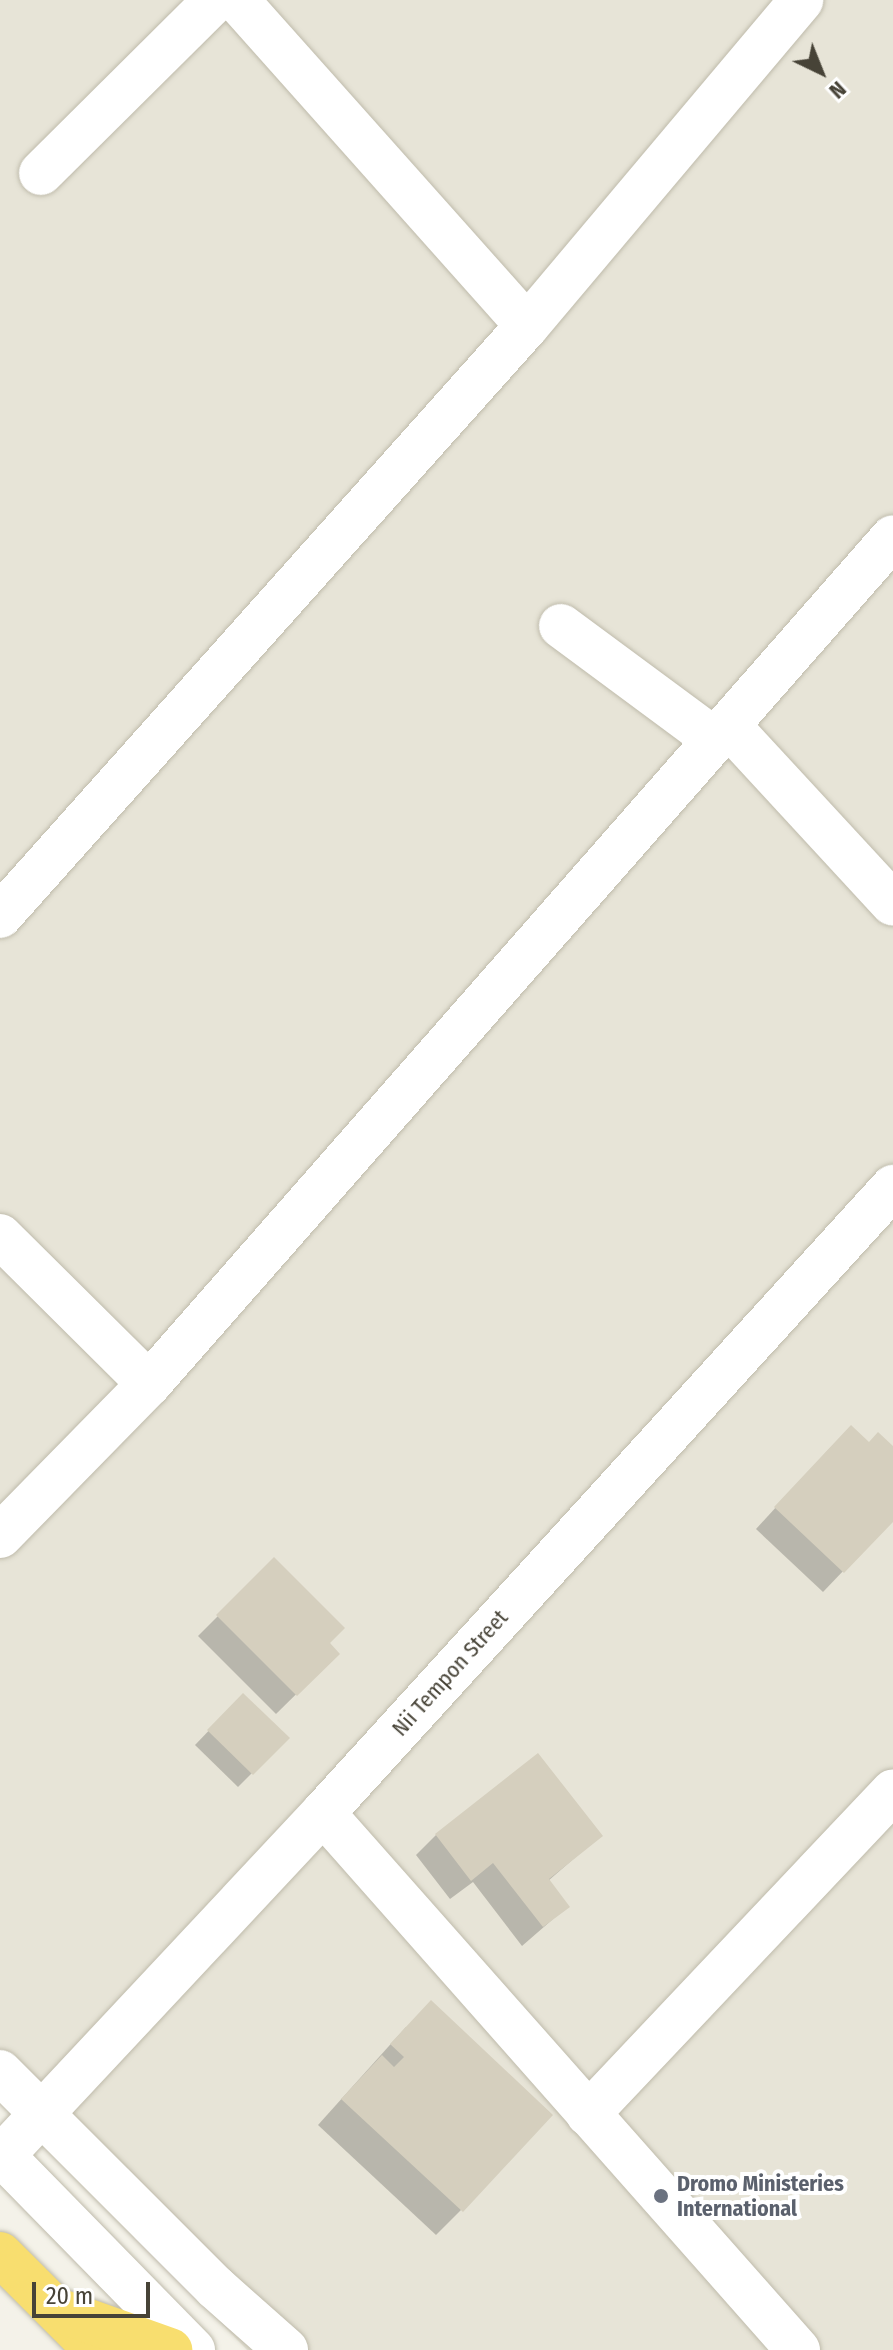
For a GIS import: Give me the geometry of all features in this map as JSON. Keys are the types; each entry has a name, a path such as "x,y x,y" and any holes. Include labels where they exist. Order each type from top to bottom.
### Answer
{"highway":[{"path":"0,2254 96,2350"},
{"path":"59,2311 170,2350"}],"street":[{"path":"41,173 215,0"},
{"path":"237,0 527,326"},
{"path":"0,916 527,326 798,1"},
{"path":"0,1536 149,1384 722,733 888,553"},
{"path":"561,626 722,733 893,904"},
{"name":"Nii Tempon Street","path":"1,2154 323,1813 893,1187"},
{"path":"0,1236 149,1384"},
{"path":"588,2114 893,1791"},
{"path":"323,1813 798,2350"},
{"path":"0,2072 286,2350"},
{"path":"1,2154 193,2350"}],"shaded area":[{"path":"0,0 893,0 893,2350 247,2350 0,2093"}],"building":[{"path":"851,1425 869,1442 878,1432 893,1446 893,1522 844,1573 774,1507"},
{"path":"274,1557 345,1628 330,1643 340,1654 297,1696 216,1615"},
{"path":"243,1693 290,1738 253,1775 207,1730"},
{"path":"538,1753 603,1836 549,1879 570,1907 543,1927 493,1863 471,1881 435,1834"},
{"path":"431,2000 553,2115 463,2212 341,2099 382,2055 394,2067 404,2057 390,2044"}],"place":[{"name":"Dromo Ministeries International","path":"661,2196"}]}
